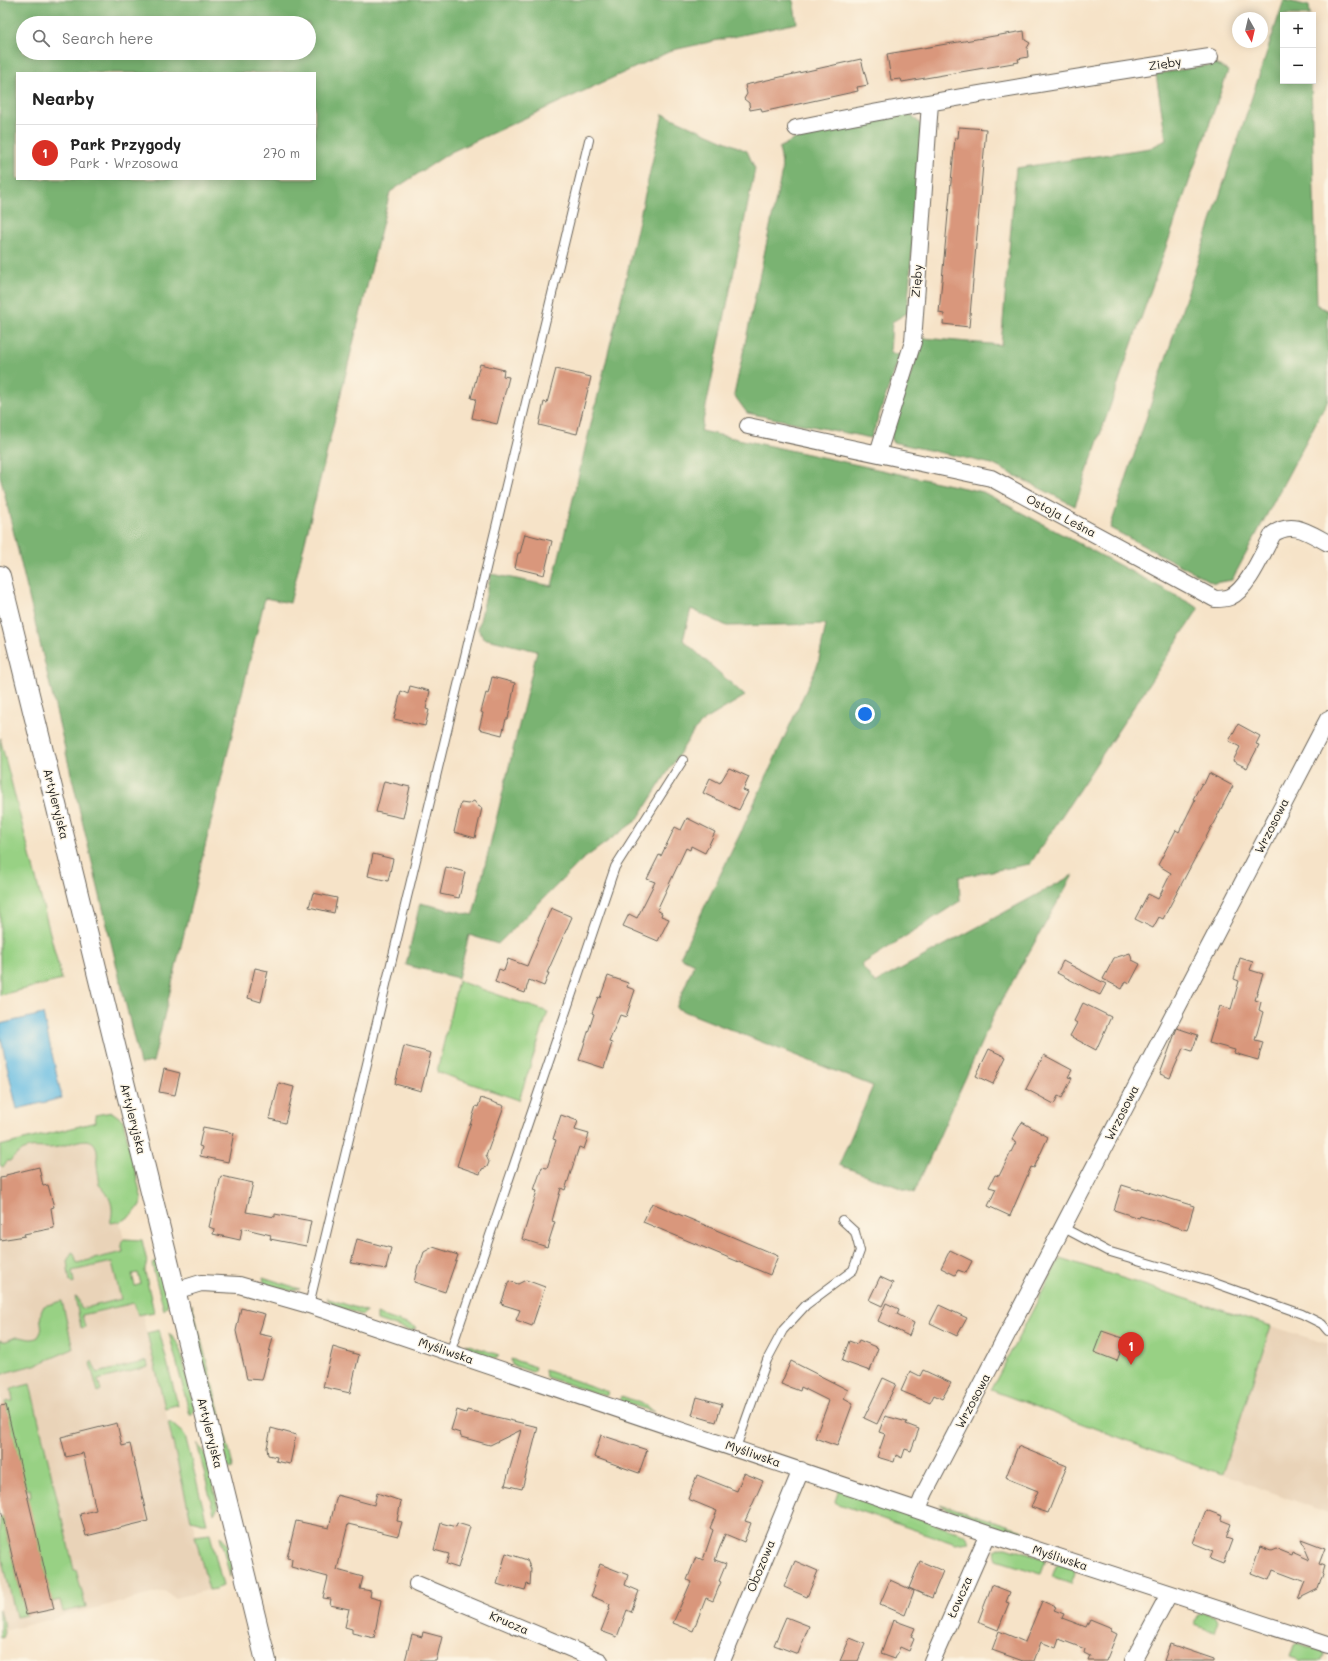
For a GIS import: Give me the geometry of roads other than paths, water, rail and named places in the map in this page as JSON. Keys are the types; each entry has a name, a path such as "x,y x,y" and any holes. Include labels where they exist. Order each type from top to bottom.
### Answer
{"street":[{"name":"Zięby","path":"796,128 875,112 1011,88 1210,57"},
{"name":"Zięby","path":"878,453 913,342 930,103"},
{"name":"Ostoja Leśna","path":"748,426 992,478 1215,599 1230,597 1239,591 1246,582 1273,534 1281,529 1292,527 1305,531 1328,543"},
{"name":"Artyleryjska","path":"0,576 266,1661"},
{"name":"Wrzosowa","path":"918,1509 925,1492 1064,1228 1167,1026 1328,719"},
{"name":"Myśliwska","path":"175,1291 201,1283 239,1285 309,1305 918,1509 988,1534 1328,1645"},
{"name":"Obozowa","path":"722,1661 801,1470"},
{"name":"Łowcza","path":"932,1661 988,1534"},
{"name":"Krucza","path":"417,1584 600,1661"},
{"path":"1133,1661 1169,1594"}],"lane":[{"path":"309,1305 589,140"},
{"path":"450,1353 615,867 683,760"},
{"path":"736,1448 767,1360 783,1330 806,1305 853,1270 860,1251 855,1232 842,1220"},
{"path":"1064,1228 1107,1251 1210,1281 1302,1314 1322,1324 1328,1331"}],"water":[{"path":"43,1014 62,1098 17,1109 0,1035 0,1024"}],"place":[{"name":"Park Przygody","path":"1131,1365"}]}
